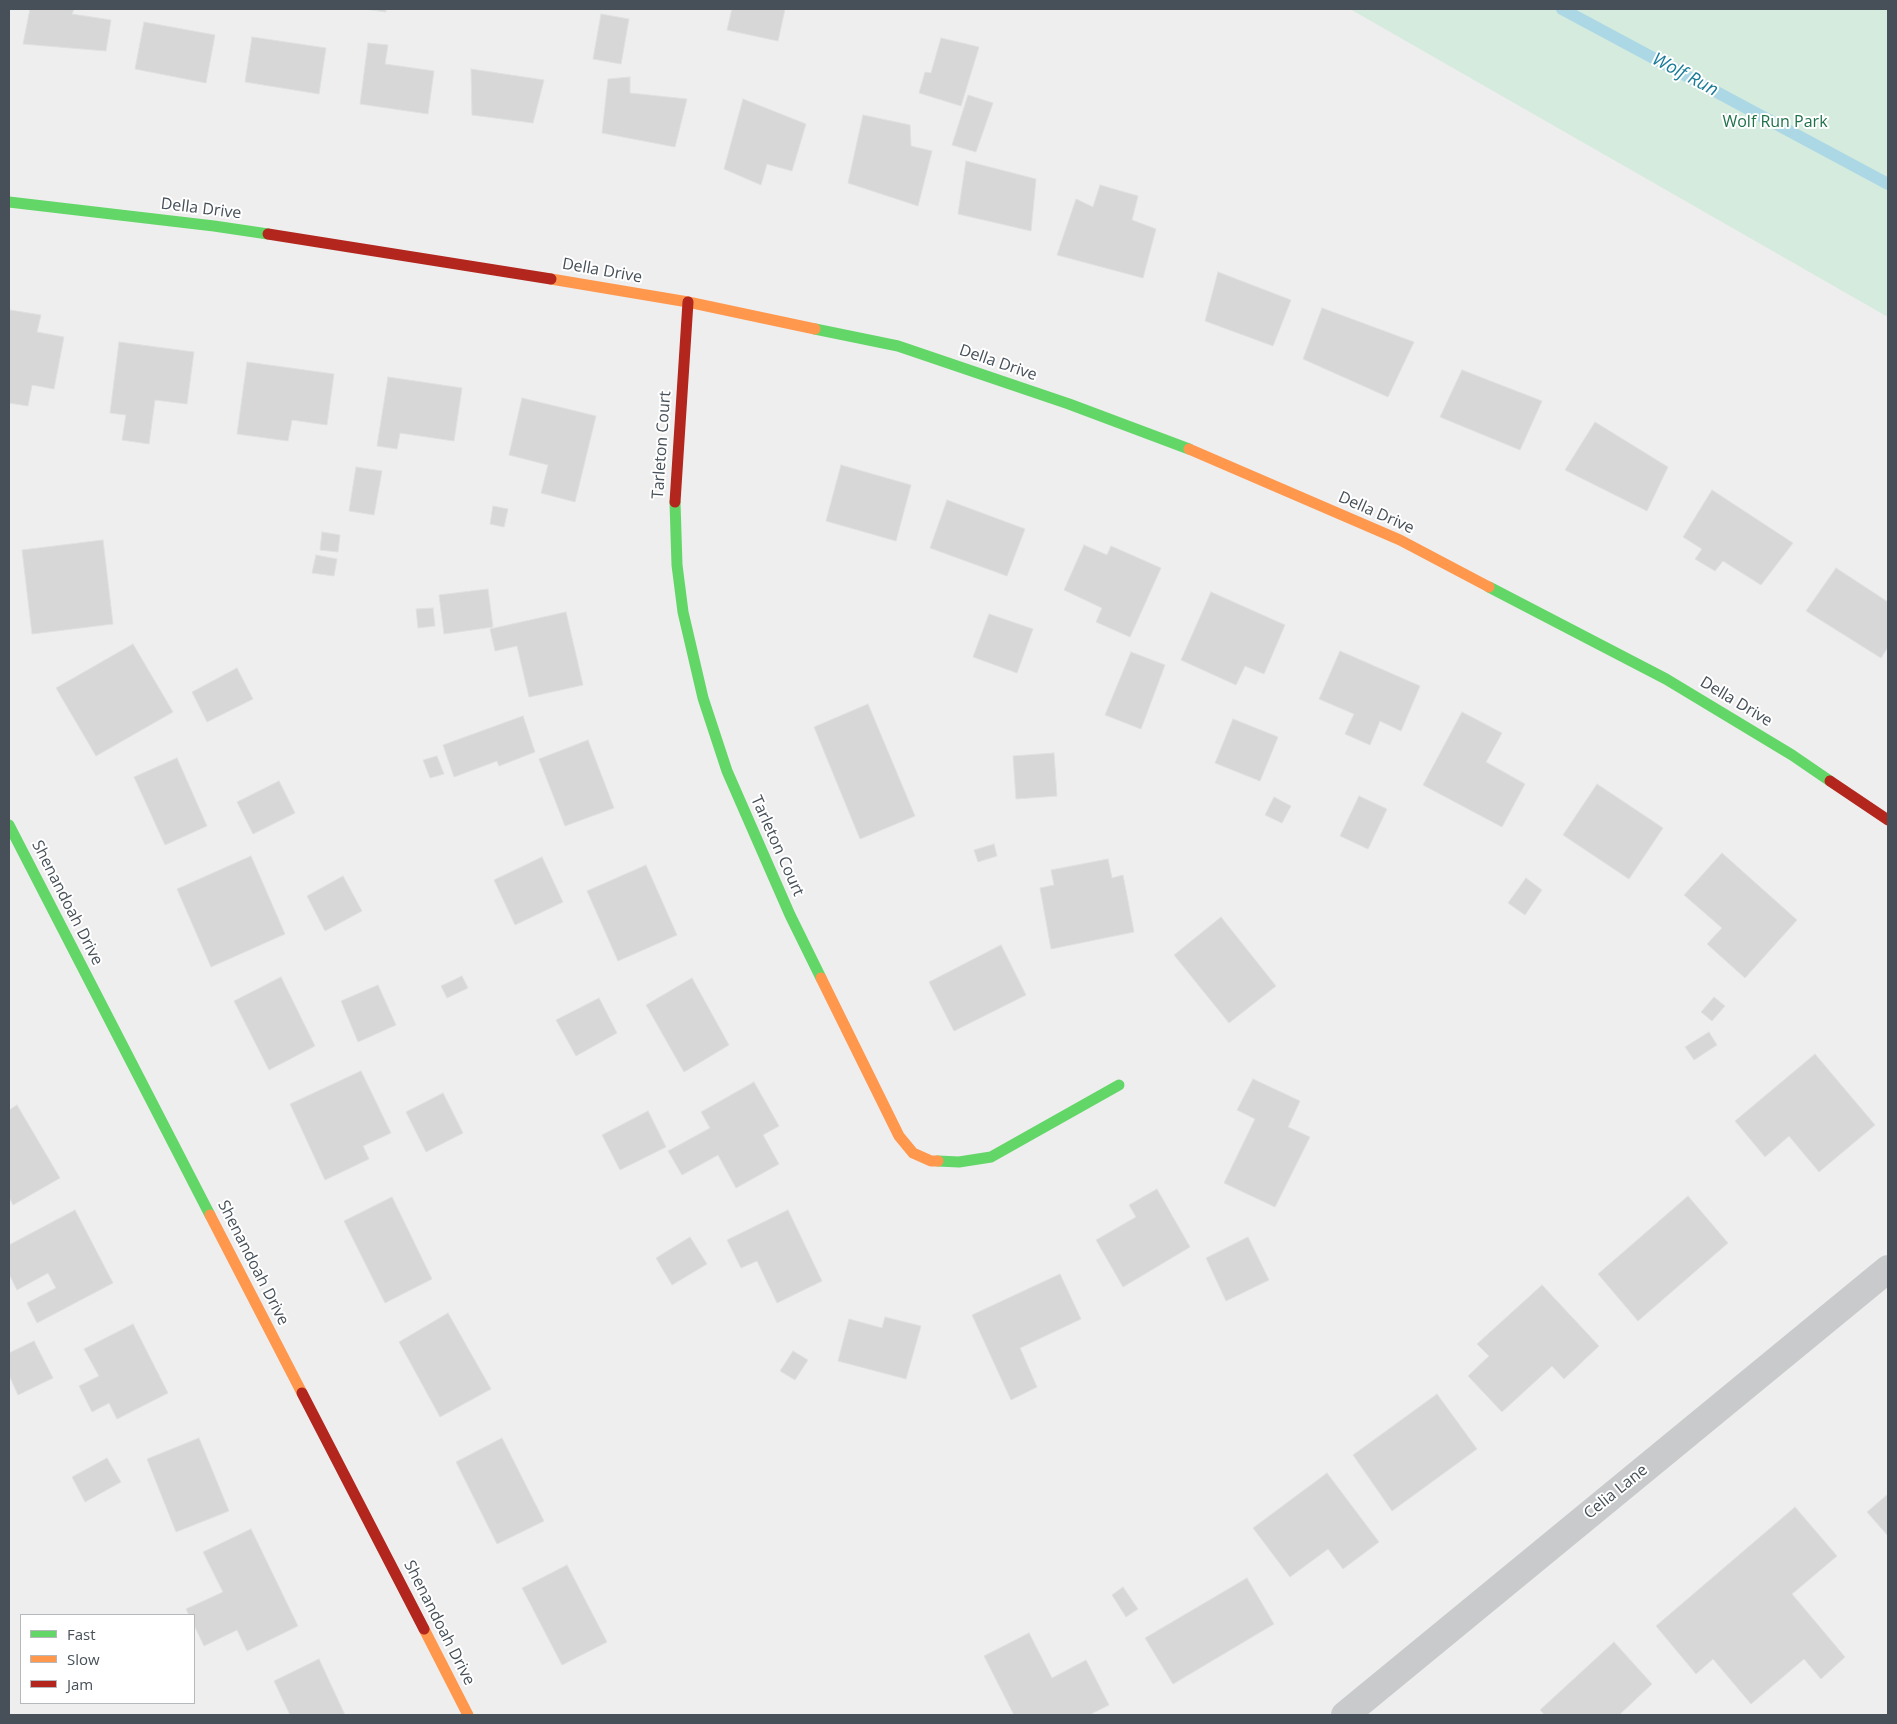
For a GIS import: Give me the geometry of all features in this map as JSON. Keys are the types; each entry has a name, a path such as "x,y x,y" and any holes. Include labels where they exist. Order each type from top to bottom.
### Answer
{"street":[{"name":"Della Drive","path":"9,202 224,227 453,262 688,302 898,346 1069,404 1214,459 1400,540 1666,679 1792,755 1888,820"},
{"name":"Tarleton Court","path":"688,302 674,510 677,565 683,612 703,698 727,771 786,906 899,1136 914,1153 931,1161 959,1162 991,1157 1119,1085"},
{"name":"Shenandoah Drive","path":"9,825 468,1715"},
{"name":"Celia Lane","path":"1345,1715 1888,1269"}],"green space":[{"name":"Wolf Run Park","path":"1350,9 1888,9 1888,317"}],"building":[{"path":"30,9 74,9 72,14 111,20 106,51 23,44"},
{"path":"365,9 386,9 386,12"},
{"path":"732,9 785,9 778,41 727,30"},
{"path":"601,14 629,19 621,64 593,59"},
{"path":"144,22 215,35 206,83 135,69"},
{"path":"252,37 326,48 319,94 245,82"},
{"path":"941,38 979,47 961,106 919,93 925,72 931,73"},
{"path":"368,43 388,45 385,64 434,71 428,114 360,104"},
{"path":"471,69 544,80 533,123 472,115"},
{"path":"630,77 630,93 687,99 675,147 602,133 608,79"},
{"path":"968,95 993,103 976,152 952,145"},
{"path":"743,99 806,124 792,171 767,164 761,185 724,169"},
{"path":"863,115 910,125 911,146 932,151 918,206 848,183"},
{"path":"966,161 1036,179 1031,231 958,214"},
{"path":"1100,185 1138,196 1132,220 1156,229 1143,278 1057,255 1076,199 1093,207"},
{"path":"1218,272 1291,300 1273,346 1205,321"},
{"path":"1322,308 1414,342 1388,397 1303,359"},
{"path":"10,310 41,315 37,332 64,337 54,389 32,385 28,406 9,403"},
{"path":"119,342 194,352 187,404 155,400 149,444 122,440 126,415 110,413"},
{"path":"247,362 334,374 327,425 292,420 288,441 237,434"},
{"path":"1462,370 1542,401 1520,450 1440,417"},
{"path":"388,377 462,388 454,441 400,433 397,449 377,446"},
{"path":"522,398 596,416 575,502 541,493 548,465 509,455"},
{"path":"1595,422 1668,467 1647,511 1565,470"},
{"path":"841,465 911,485 896,541 826,521"},
{"path":"356,467 382,471 374,515 349,511"},
{"path":"1712,490 1793,543 1761,585 1723,561 1715,571 1695,559 1702,549 1683,537"},
{"path":"947,500 1025,529 1007,576 930,548"},
{"path":"493,506 508,509 504,527 490,524"},
{"path":"322,532 340,535 338,552 320,550"},
{"path":"103,540 113,624 32,634 22,550"},
{"path":"1084,545 1107,555 1111,546 1161,568 1130,637 1096,622 1102,608 1064,590"},
{"path":"316,555 337,559 334,576 312,573"},
{"path":"1836,568 1888,602 1888,647 1881,658 1806,611"},
{"path":"488,589 493,627 444,634 439,595"},
{"path":"1211,592 1285,625 1264,674 1245,666 1236,685 1181,660"},
{"path":"433,608 435,626 418,628 416,609"},
{"path":"566,612 583,685 529,697 517,646 495,651 490,629"},
{"path":"989,614 1033,629 1017,673 973,657"},
{"path":"133,644 173,712 96,756 56,688"},
{"path":"1340,651 1420,686 1401,731 1380,721 1370,745 1345,734 1354,714 1319,699"},
{"path":"1131,652 1165,665 1141,729 1105,715"},
{"path":"237,668 253,699 207,722 192,692"},
{"path":"868,704 915,816 860,839 814,727"},
{"path":"1462,712 1502,733 1486,762 1525,784 1502,827 1423,785"},
{"path":"523,716 535,752 499,766 497,761 454,777 443,745"},
{"path":"1233,719 1278,737 1260,781 1215,763"},
{"path":"588,740 614,808 565,826 539,759"},
{"path":"1054,753 1057,796 1016,799 1013,756"},
{"path":"437,756 444,774 430,778 423,760"},
{"path":"177,758 207,826 165,845 134,777"},
{"path":"279,781 295,813 253,834 237,802"},
{"path":"1597,784 1663,828 1629,879 1563,835"},
{"path":"1359,796 1387,809 1368,849 1340,836"},
{"path":"1274,797 1291,806 1282,823 1265,815"},
{"path":"994,844 997,856 978,862 974,850"},
{"path":"1722,853 1797,920 1745,978 1707,944 1722,928 1684,895"},
{"path":"251,856 285,934 211,967 177,889"},
{"path":"542,857 563,902 515,925 494,880"},
{"path":"1108,859 1112,878 1123,875 1134,932 1051,949 1040,888 1054,885 1051,870"},
{"path":"646,865 677,935 618,961 587,891"},
{"path":"343,876 362,911 325,931 307,896"},
{"path":"1526,878 1542,890 1525,915 1508,903"},
{"path":"1221,917 1276,986 1229,1023 1174,955"},
{"path":"1001,945 1026,995 954,1031 929,982"},
{"path":"462,976 468,988 447,998 441,986"},
{"path":"281,977 315,1046 269,1070 234,1001"},
{"path":"692,978 729,1045 684,1072 646,1005"},
{"path":"378,985 396,1025 358,1042 341,1001"},
{"path":"1714,997 1725,1006 1712,1021 1701,1012"},
{"path":"599,998 617,1033 576,1056 556,1020"},
{"path":"1709,1032 1717,1045 1694,1060 1685,1047"},
{"path":"1815,1054 1875,1125 1819,1172 1789,1136 1765,1157 1735,1121"},
{"path":"361,1071 391,1133 363,1146 369,1159 325,1180 290,1104"},
{"path":"1253,1079 1300,1101 1288,1127 1310,1137 1275,1207 1224,1183 1255,1119 1237,1110"},
{"path":"754,1082 779,1126 763,1135 779,1164 736,1188 718,1155 682,1175 668,1151 710,1128 701,1112"},
{"path":"443,1093 463,1133 426,1152 406,1112"},
{"path":"17,1105 60,1178 13,1205 9,1197 9,1110"},
{"path":"648,1111 666,1147 620,1170 602,1135"},
{"path":"1157,1189 1190,1247 1123,1287 1096,1240 1136,1217 1129,1205"},
{"path":"1688,1196 1728,1243 1638,1321 1598,1274"},
{"path":"392,1197 432,1279 385,1303 344,1221"},
{"path":"75,1210 113,1283 37,1323 27,1303 56,1288 48,1273 17,1290 9,1274 9,1245"},
{"path":"788,1210 822,1281 777,1303 757,1261 741,1268 727,1240"},
{"path":"690,1237 707,1264 672,1285 656,1258"},
{"path":"1248,1237 1269,1280 1226,1301 1206,1258"},
{"path":"1060,1274 1081,1319 1020,1348 1037,1387 1011,1400 972,1315"},
{"path":"1542,1285 1599,1346 1564,1379 1552,1366 1502,1412 1468,1376 1489,1356 1477,1344"},
{"path":"448,1313 491,1389 440,1417 399,1342"},
{"path":"885,1317 921,1326 906,1379 838,1361 849,1319 882,1328"},
{"path":"133,1324 168,1393 117,1419 109,1403 92,1412 79,1386 99,1376 84,1349"},
{"path":"34,1341 53,1378 18,1395 9,1375 9,1353"},
{"path":"793,1351 808,1360 795,1380 780,1371"},
{"path":"1437,1394 1477,1449 1392,1511 1353,1455"},
{"path":"199,1438 229,1511 176,1532 147,1459"},
{"path":"502,1438 544,1521 497,1544 456,1462"},
{"path":"107,1458 121,1482 85,1502 72,1477"},
{"path":"1327,1473 1379,1542 1343,1569 1328,1549 1290,1577 1253,1528"},
{"path":"1888,1494 1888,1536 1867,1512"},
{"path":"1795,1507 1837,1556 1792,1594 1845,1657 1821,1679 1804,1659 1751,1704 1713,1659 1696,1674 1656,1626"},
{"path":"251,1529 298,1626 247,1651 237,1630 204,1646 195,1627 195,1614 188,1614 186,1609 223,1592 203,1552"},
{"path":"567,1565 607,1642 562,1665 522,1588"},
{"path":"1247,1578 1274,1624 1173,1684 1145,1638"},
{"path":"1123,1587 1138,1609 1126,1617 1112,1595"},
{"path":"1029,1633 1052,1678 1086,1660 1109,1705 1089,1715 1014,1715 984,1656"},
{"path":"1614,1642 1652,1684 1619,1715 1545,1715 1540,1710"},
{"path":"319,1659 345,1715 290,1715 274,1681"}],"waterway":[{"name":"Wolf Run","path":"1562,9 1888,184"}],"traffic: fast":[{"path":"9,202 268,234"},
{"path":"815,329 898,346 1069,404 1189,449"},
{"path":"675,502 677,565 683,612 703,698 727,771 790,915 821,978"},
{"path":"1489,587 1666,679 1792,755 1830,781"},
{"path":"9,825 210,1215"},
{"path":"938,1161 959,1162 991,1157 1119,1085"}],"traffic: slow":[{"path":"551,279 688,302 815,329"},
{"path":"1189,449 1400,540 1489,587"},
{"path":"821,978 899,1136 913,1153 931,1161 938,1161"},
{"path":"210,1215 302,1393"},
{"path":"424,1629 468,1715"}],"traffic: jam":[{"path":"268,234 551,279"},
{"path":"675,502 688,302"},
{"path":"1830,781 1888,820"},
{"path":"302,1393 424,1629"}]}
